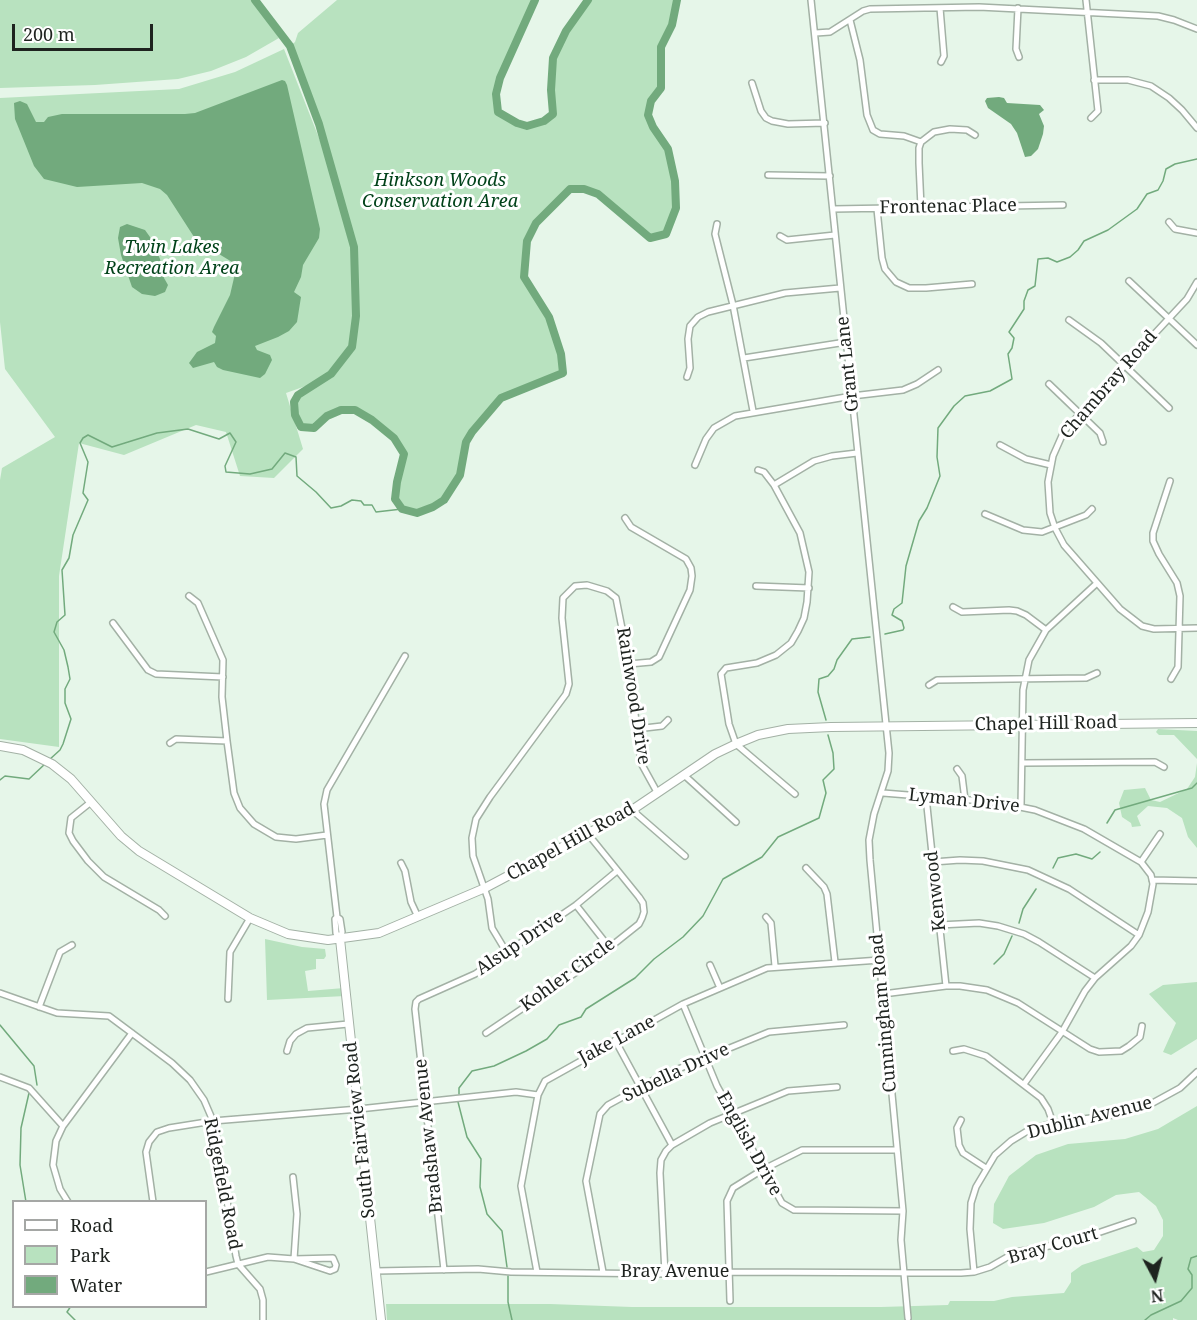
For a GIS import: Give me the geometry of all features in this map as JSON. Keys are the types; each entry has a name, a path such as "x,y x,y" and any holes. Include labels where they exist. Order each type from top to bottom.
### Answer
{"street":[{"name":"Grant Lane","path":"811,0 885,727"},
{"path":"1086,0 1098,111 1091,118"},
{"path":"816,33 830,32 870,9 940,8 1018,8 1158,16 1197,29"},
{"path":"940,8 944,56 941,62"},
{"path":"1018,8 1016,49 1019,57"},
{"path":"850,20 860,60 867,115 873,130 880,134 904,136 921,142"},
{"path":"1094,80 1128,80 1151,86 1176,104 1197,128"},
{"path":"752,83 761,111 771,121 788,124 825,123"},
{"path":"921,207 919,155 921,142 934,132 950,129 967,129 975,135"},
{"path":"768,174 830,176"},
{"name":"Frontenac Place","path":"833,209 1063,205"},
{"path":"877,209 882,258 885,269 896,282 909,288 972,284"},
{"path":"1169,222 1175,229 1197,232"},
{"path":"717,224 715,234 733,305 753,411"},
{"path":"780,236 788,240 835,235"},
{"path":"1129,281 1197,345"},
{"name":"Chambray Road","path":"1197,282 1187,299 1064,431 1051,465 1048,498 1055,528 1064,545 1120,609 1142,626 1154,629 1197,628"},
{"path":"687,377 690,368 688,339 690,326 698,317 733,305 785,293 840,288"},
{"path":"1069,320 1095,338 1169,408"},
{"path":"744,358 846,342"},
{"path":"695,465 706,439 714,428 735,416 753,411 903,390 938,370"},
{"path":"1049,384 1100,433 1103,442"},
{"path":"1000,445 1026,459 1051,465"},
{"path":"774,485 814,461 857,453"},
{"path":"758,470 764,472 774,485 800,533 807,560 809,588 804,618 791,643 776,655 757,663 726,668 721,674 729,724 736,744 795,794"},
{"path":"1170,481 1153,533 1159,554 1177,583 1180,596 1178,667 1171,679"},
{"path":"985,514 1033,532 1042,532 1086,516 1092,509"},
{"path":"625,518 631,527 686,559 693,576 690,590 659,657 651,662 629,664"},
{"path":"1021,806 1024,679 1029,660 1046,630 1096,584"},
{"name":"Rainwood Drive","path":"485,888 473,856 472,838 476,819 566,694 568,684 562,618 563,598 575,586 587,585 607,591 616,598 629,664 641,763 657,792"},
{"path":"756,586 809,588"},
{"path":"189,596 198,603 223,660 222,697 227,741 234,793 240,808 254,824 276,837 297,839 327,835"},
{"path":"953,606 962,612 1017,611 1046,630"},
{"path":"113,623 148,670 156,674 223,677"},
{"path":"340,939 336,933 335,919 337,917 324,804 327,790 405,656"},
{"path":"929,686 937,680 1086,678 1097,673"},
{"path":"636,729 662,726 668,720"},
{"name":"Chapel Hill Road","path":"0,746 36,755 52,764 68,777 121,836 139,851 249,918 288,934 308,938 340,939 379,933 485,888 632,810 657,792 736,744 759,735 788,729 1197,723"},
{"name":"Cunningham Road","path":"885,727 888,762 869,840 903,1211 901,1240 908,1318"},
{"path":"170,743 176,739 227,741"},
{"path":"1023,763 1155,762 1164,767"},
{"path":"957,769 962,776 965,800"},
{"path":"684,775 736,822"},
{"name":"Lyman Drive","path":"882,792 1021,806 1084,829 1141,862"},
{"name":"Kenwood","path":"926,797 946,986"},
{"path":"91,802 72,818 69,833 73,841 87,861 104,877 159,910 165,916"},
{"path":"632,810 685,856"},
{"path":"588,834 617,871"},
{"path":"1024,1084 1062,1032 1085,991 1095,978 1123,954 1139,934 1148,912 1152,880 1148,869 1141,862 1160,834"},
{"path":"933,862 983,861 1028,870 1069,889 1139,934"},
{"path":"401,863 405,871 411,902 418,917"},
{"path":"806,868 824,887 827,894 835,962"},
{"name":"Alsup Drive","path":"416,1002 475,974 576,906 617,871"},
{"name":"Kohler Circle","path":"486,1033 590,963 639,924 644,912 643,903 617,871"},
{"path":"1152,880 1197,881"},
{"path":"485,888 492,928 507,953"},
{"path":"576,906 609,947"},
{"path":"766,917 771,923 775,966"},
{"path":"228,999 230,952 249,918"},
{"path":"939,925 979,923 1023,934 1040,942 1095,978"},
{"name":"South Fairview Road","path":"340,939 381,1320"},
{"path":"39,1007 60,952 72,945"},
{"name":"Jake Lane","path":"537,1272 521,1186 538,1095 550,1076 683,1004 775,966 880,960"},
{"path":"710,965 720,988"},
{"path":"883,994 946,986 975,987 1003,995 1090,1049 1099,1052 1111,1053 1129,1046 1140,1037 1142,1026"},
{"name":"Ridgefield Road","path":"0,993 57,1013 109,1016 172,1063 190,1080 204,1101 213,1121 238,1264 260,1289 263,1300 263,1320"},
{"name":"Bradshaw Avenue","path":"416,1002 444,1270"},
{"name":"English Drive","path":"683,1004 717,1086 782,1203 794,1210 903,1211"},
{"path":"286,1051 296,1034 307,1028 348,1024"},
{"name":"Subella Drive","path":"603,1272 586,1187 600,1114 608,1106 661,1076 768,1032 844,1024"},
{"path":"67,1200 60,1189 53,1165 56,1141 63,1126 132,1034"},
{"path":"615,1041 672,1145"},
{"path":"953,1051 964,1049 986,1056 1041,1098 1053,1123"},
{"name":"Dublin Avenue","path":"974,1272 970,1229 971,1203 976,1187 995,1155 1011,1141 1029,1130 1053,1123 1113,1115 1149,1105 1179,1088 1197,1072"},
{"path":"0,1077 29,1088 63,1126"},
{"path":"665,1274 660,1173 661,1160 672,1145 710,1123 788,1091 837,1087"},
{"path":"153,1200 146,1152 149,1142 157,1132 169,1128 213,1121 359,1109 516,1092 538,1095"},
{"path":"961,1120 957,1128 959,1145 963,1153 986,1168"},
{"path":"729,1301 727,1201 733,1188 802,1150 897,1150"},
{"path":"293,1177 297,1214 294,1259"},
{"name":"Bray Court","path":"974,1272 990,1267 1016,1252 1071,1242 1132,1221"},
{"path":"207,1272 268,1257 333,1258 336,1265 335,1269 330,1271 294,1259"},
{"name":"Bray Avenue","path":"376,1271 478,1269 665,1274 974,1272"}],"green space":[{"path":"0,0 254,0 279,38 246,57 211,71 178,79 95,85 0,88"},
{"path":"337,0 535,0 500,78 496,94 498,112 527,126 544,121 553,114 551,90 553,58 566,31 588,0 677,0 676,16 661,47 661,88 651,101 648,115 668,149 675,181 676,208 666,234 650,238 598,194 584,189 570,189 536,223 527,241 524,277 549,317 561,354 563,373 501,398 466,442 460,475 444,500 417,513 402,509 395,499 404,454 394,438 372,420 355,410 341,410 327,416 314,428 301,427 295,415 294,402 298,395 331,374 336,366 317,382 286,393 303,449 274,478 240,476 226,432 196,425 124,455 79,443 59,576 59,747 0,739 0,480 2,468 55,437 5,369 0,322 0,98 179,89 235,72 284,49 328,161 319,124 290,46 295,42 298,33"},
{"path":"1158,729 1197,731 1197,759 1174,735 1159,735 1156,732"},
{"path":"1197,763 1197,848 1188,837 1182,818 1167,808 1148,806 1137,816 1141,826 1132,827 1131,823 1122,817 1119,803 1124,790 1145,788 1151,800 1160,802 1187,789 1195,777"},
{"path":"265,939 302,947 325,949 324,959 316,959 316,969 305,971 308,991 344,988 345,996 267,1000"},
{"path":"1197,982 1197,1039 1171,1055 1163,1052 1176,1023 1149,994 1163,985"},
{"path":"1197,1106 1197,1320 1173,1318 1173,1320 387,1320 386,1304 881,1307 948,1305 950,1301 994,1301 1012,1297 1064,1293 1071,1282 1071,1273 1082,1265 1137,1247 1143,1252 1154,1250 1163,1236 1163,1220 1156,1206 1139,1192 1116,1195 1094,1207 1044,1223 1003,1229 993,1223 994,1204 1009,1176 1036,1155 1068,1144 1125,1139 1158,1129"}],"water":[{"path":"282,80 287,85 320,229 319,238 303,265 301,277 294,292 301,297 297,322 289,331 255,346 257,350 270,355 272,360 265,374 260,378 223,370 214,362 193,368 189,363 197,352 215,343 216,336 212,332 230,295 237,265 196,240 167,195 160,189 142,183 77,187 44,179 34,166 15,119 14,103 20,101 27,104 36,122 44,122 48,117 62,114 185,114 195,113"},
{"path":"987,98 1004,98 1007,103 1040,105 1044,110 1039,114 1044,126 1043,134 1038,149 1031,156 1025,157 1017,133 1011,124 988,108 985,101"},
{"path":"127,224 145,230 150,237 168,285 165,292 155,296 142,294 132,287 118,238 120,227"}],"waterway":[{"path":"255,0 290,46 319,124 354,247 356,316 352,347 331,374 298,395 294,402 295,415 301,427 314,428 327,416 341,410 355,410 372,420 394,438 404,454 395,499 402,509 417,513 444,500 460,475 466,442 501,398 563,373 561,354 549,317 524,277 527,241 536,223 570,189 584,189 598,194 650,238 666,234 676,208 675,181 668,149 648,115 651,101 661,88 661,47 672,25 677,0"},
{"path":"535,0 500,78 496,94 498,112 527,126 544,121 553,114 551,90 553,58 566,31 588,0"},
{"path":"885,634 904,628 902,621 892,615 894,609 902,603 906,566 919,521 940,476 937,457 938,428 954,406 965,396 990,391 1012,379 1008,354 1014,338 1009,332 1024,309 1028,290 1035,286 1038,259 1048,258 1057,262 1070,257 1084,241 1108,230 1137,209 1147,194 1158,190 1166,169 1175,164 1197,159"},
{"path":"49,760 60,750 71,719 65,703 65,689 70,679 68,667 64,650 54,632 57,622 65,615 62,570 69,558 73,535 88,500 83,493 88,462 80,443 83,438 88,435 112,447 157,433 188,429 219,439 230,433 236,442 225,466 226,472 250,474 272,469 285,453 296,457 297,476 331,508 352,500 361,501 364,505 372,505 376,512 402,509"},
{"path":"826,720 818,692 819,679 828,676 834,669 837,660 852,639 870,637"},
{"path":"459,1094 459,1088 472,1071 494,1066 526,1051 547,1039 559,1025 581,1017 586,1009 635,978 654,959 683,937 703,916 723,879 762,857 778,837 819,818 826,793 823,780 834,769 828,735"},
{"path":"0,780 5,776 29,779 46,763"},
{"path":"1107,823 1115,810 1192,788 1197,783"},
{"path":"1053,868 1058,858 1076,854 1092,859 1100,852"},
{"path":"1019,923 1023,909 1036,889"},
{"path":"994,964 1004,954 1012,936"},
{"path":"0,1025 34,1066 37,1085"},
{"path":"26,1200 20,1165 21,1128 29,1093"},
{"path":"458,1102 467,1137 481,1159 480,1187 487,1214 502,1231 507,1267"},
{"path":"1145,1320 1181,1301 1192,1288 1192,1275 1188,1269 1191,1258 1197,1256"},
{"path":"508,1276 508,1302 512,1320"},
{"path":"70,1308 67,1312 75,1320"}],"park label":[{"name":"Hinkson Woods Conservation Area","path":"440,192"},
{"name":"Twin Lakes Recreation Area","path":"172,258"}]}
